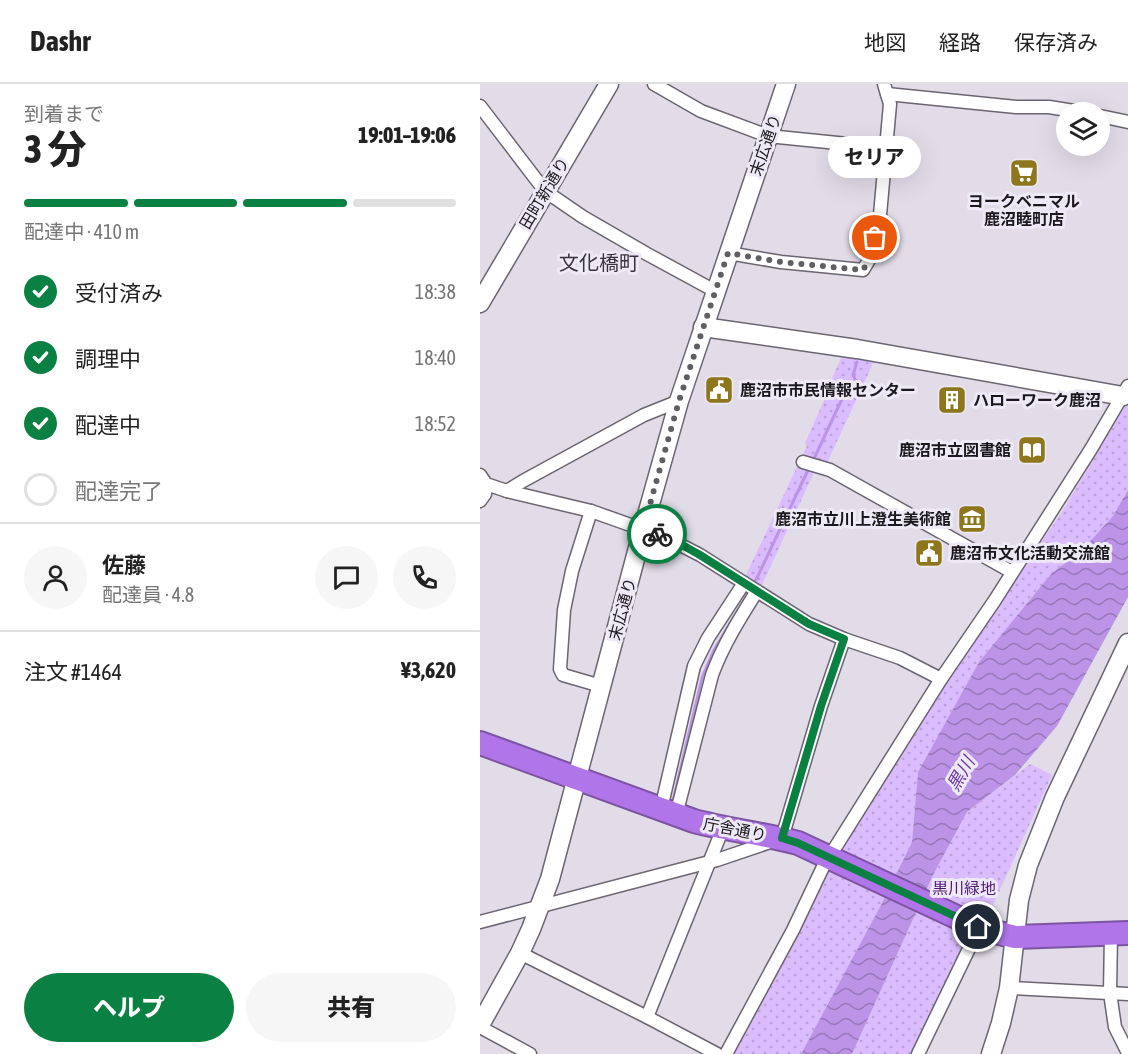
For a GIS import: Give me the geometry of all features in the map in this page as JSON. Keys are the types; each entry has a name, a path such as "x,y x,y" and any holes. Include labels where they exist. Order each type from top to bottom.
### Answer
{"highway":[{"name":"庁舎通り","path":"480,743 694,821 798,843 979,927 1015,937 1119,934"}],"street":[{"name":"田町新通り","path":"482,294 609,84"},
{"path":"654,84 701,111 768,136 887,148"},
{"name":"末広通り","path":"480,1026 520,953 550,879 679,401 786,84"},
{"path":"728,253 781,262 863,270 869,260 879,226 890,104 886,89 1016,107 1056,108"},
{"path":"480,106 545,191 583,217 715,291"},
{"path":"1110,116 1127,117"},
{"path":"703,327 1125,391 1085,459 995,600 941,679 831,859 726,1054"},
{"path":"507,491 644,415 679,401"},
{"path":"803,462 830,470 1012,572"},
{"path":"482,482 507,491 591,511 667,538 692,550 809,624 844,639 900,658 941,679"},
{"path":"480,501 485,494 482,482"},
{"path":"591,511 572,571 564,610 560,669 563,675 601,686"},
{"path":"669,812 694,666 708,638 744,583"},
{"path":"669,812 719,657 757,591"},
{"path":"480,922 710,862 782,838 821,706 844,639"},
{"path":"991,1054 1002,1023 1009,988 1019,900 1028,865 1055,797 1128,643"},
{"path":"647,1017 723,828"},
{"path":"918,1054 979,927"},
{"path":"1119,934 1110,993 1115,1027 1128,1053"},
{"path":"520,953 717,1054"},
{"path":"1009,988 1128,994"},
{"path":"480,1026 530,1054"}],"green space":[{"path":"843,354 875,359 828,461 818,464 761,587 745,577 807,446 805,443"},
{"name":"黒川緑地","path":"1128,401 1128,490 1113,516 1084,548 1051,574 979,662 918,772 912,842 801,1054 731,1054 823,875 917,722 1062,512"},
{"name":"黒川緑地","path":"1030,764 1052,775 993,905 953,968 912,1054 852,1054 933,875 967,812"}],"water":[{"name":"黒川","path":"1128,490 1128,597 1057,726 1015,775 967,812 933,875 852,1054 801,1054 912,842 918,772 979,662 1051,574 1084,548 1113,516"}],"waterway":[{"path":"812,463 841,401 846,392 851,392 856,381 853,375 857,362"},
{"path":"754,584 809,468"},
{"path":"673,801 702,678 713,652 750,590"}],"way so far":[{"path":"657,534 643,529 679,401 728,253 781,262 863,270 869,260 875,238"}],"place":[{"name":"ヨークベニマル 鹿沼睦町店","path":"1024,173"},
{"name":"セリア","path":"875,238"},
{"name":"鹿沼市市民情報センター","path":"719,390"},
{"name":"ハローワーク鹿沼","path":"952,400"},
{"name":"鹿沼市立図書館","path":"1032,450"},
{"name":"鹿沼市立川上澄生美術館","path":"972,519"},
{"name":"鹿沼市文化活動交流館","path":"929,553"}],"district":[{"name":"文化橋町","path":"599,263"}],"route":[{"path":"657,534 700,555 809,624 844,639 821,706 782,838 798,843 978,927"}]}
